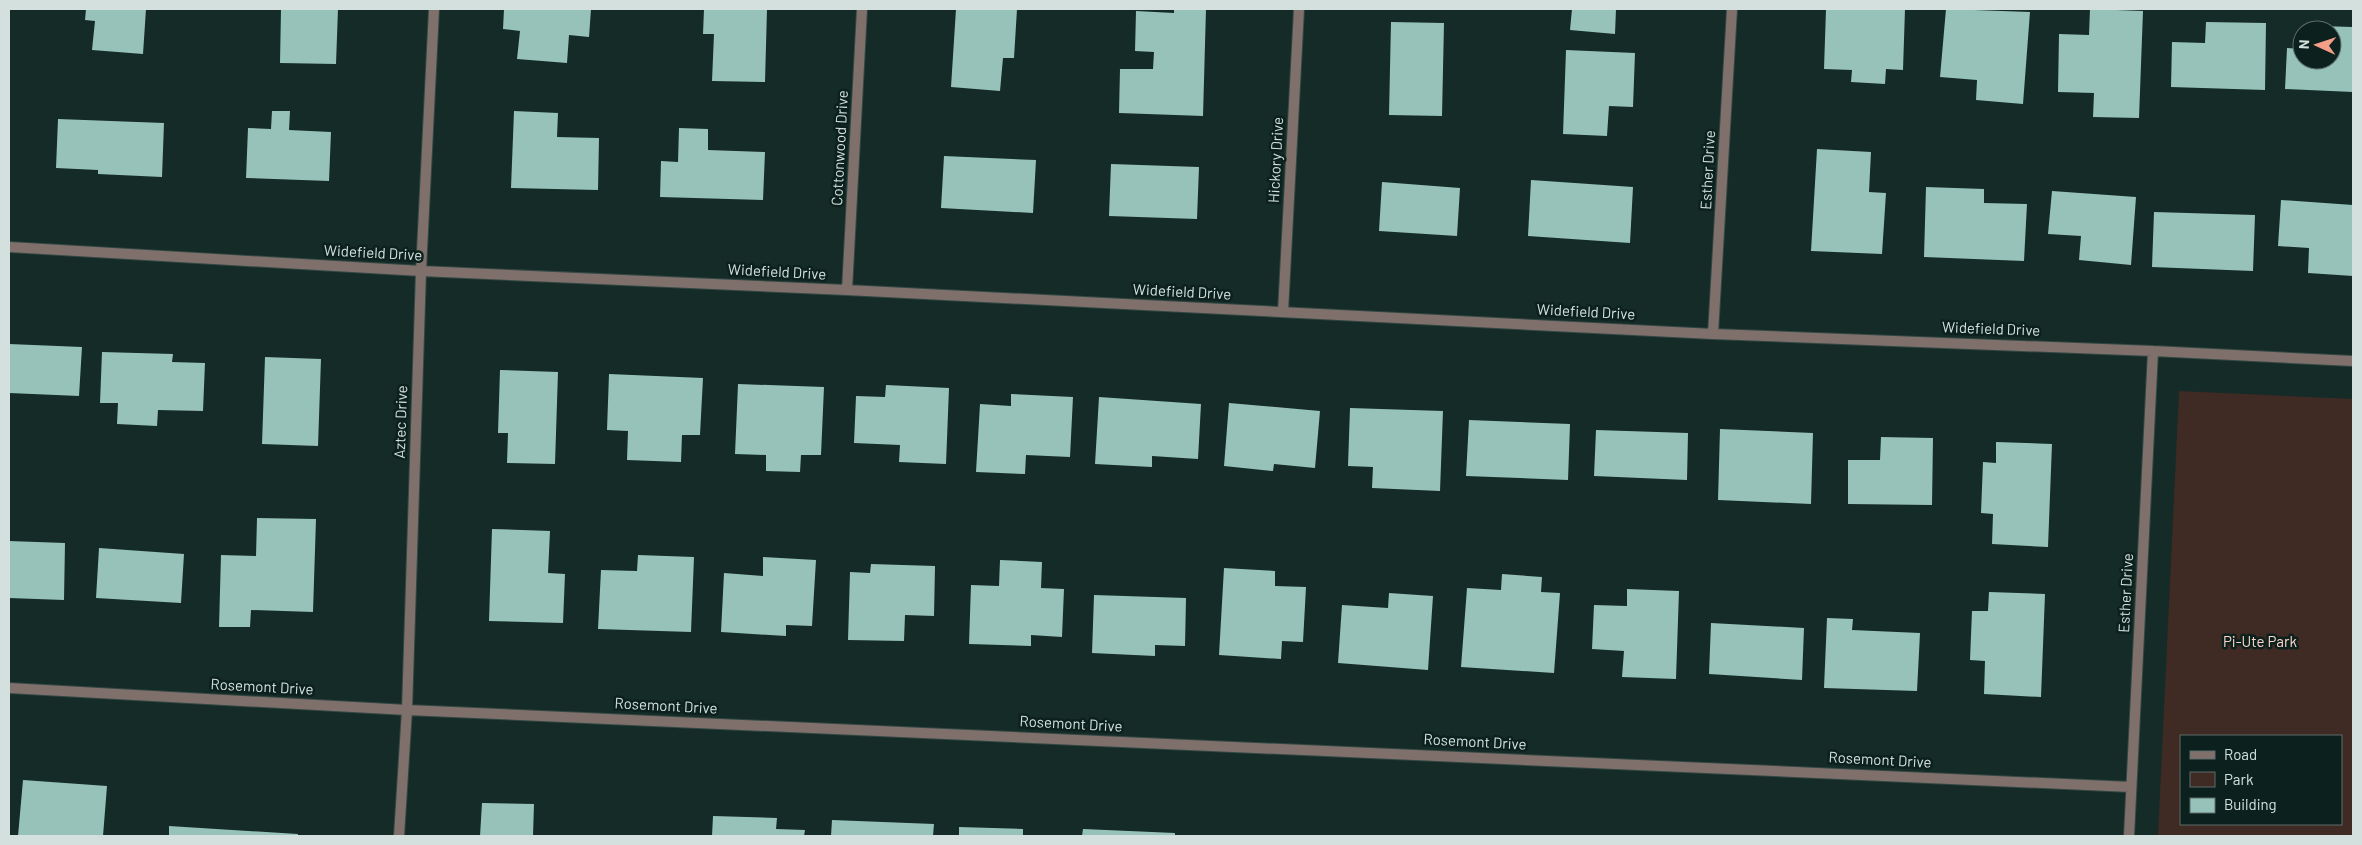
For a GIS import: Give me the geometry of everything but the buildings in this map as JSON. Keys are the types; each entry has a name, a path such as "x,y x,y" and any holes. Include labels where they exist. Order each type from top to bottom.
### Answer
{"street":[{"name":"Aztec Drive","path":"399,836 407,710 421,271 434,9"},
{"name":"Cottonwood Drive","path":"847,290 862,9"},
{"name":"Hickory Drive","path":"1283,312 1299,9"},
{"name":"Esther Drive","path":"1713,334 1732,9"},
{"name":"Widefield Drive","path":"9,247 421,271 847,290 1713,334 2153,351 2353,361"},
{"name":"Esther Drive","path":"2129,836 2153,351"},
{"name":"Rosemont Drive","path":"9,688 407,710 2131,786"}],"green space":[{"name":"Pi-Ute Park","path":"2179,391 2353,399 2353,836 2158,836"}]}
